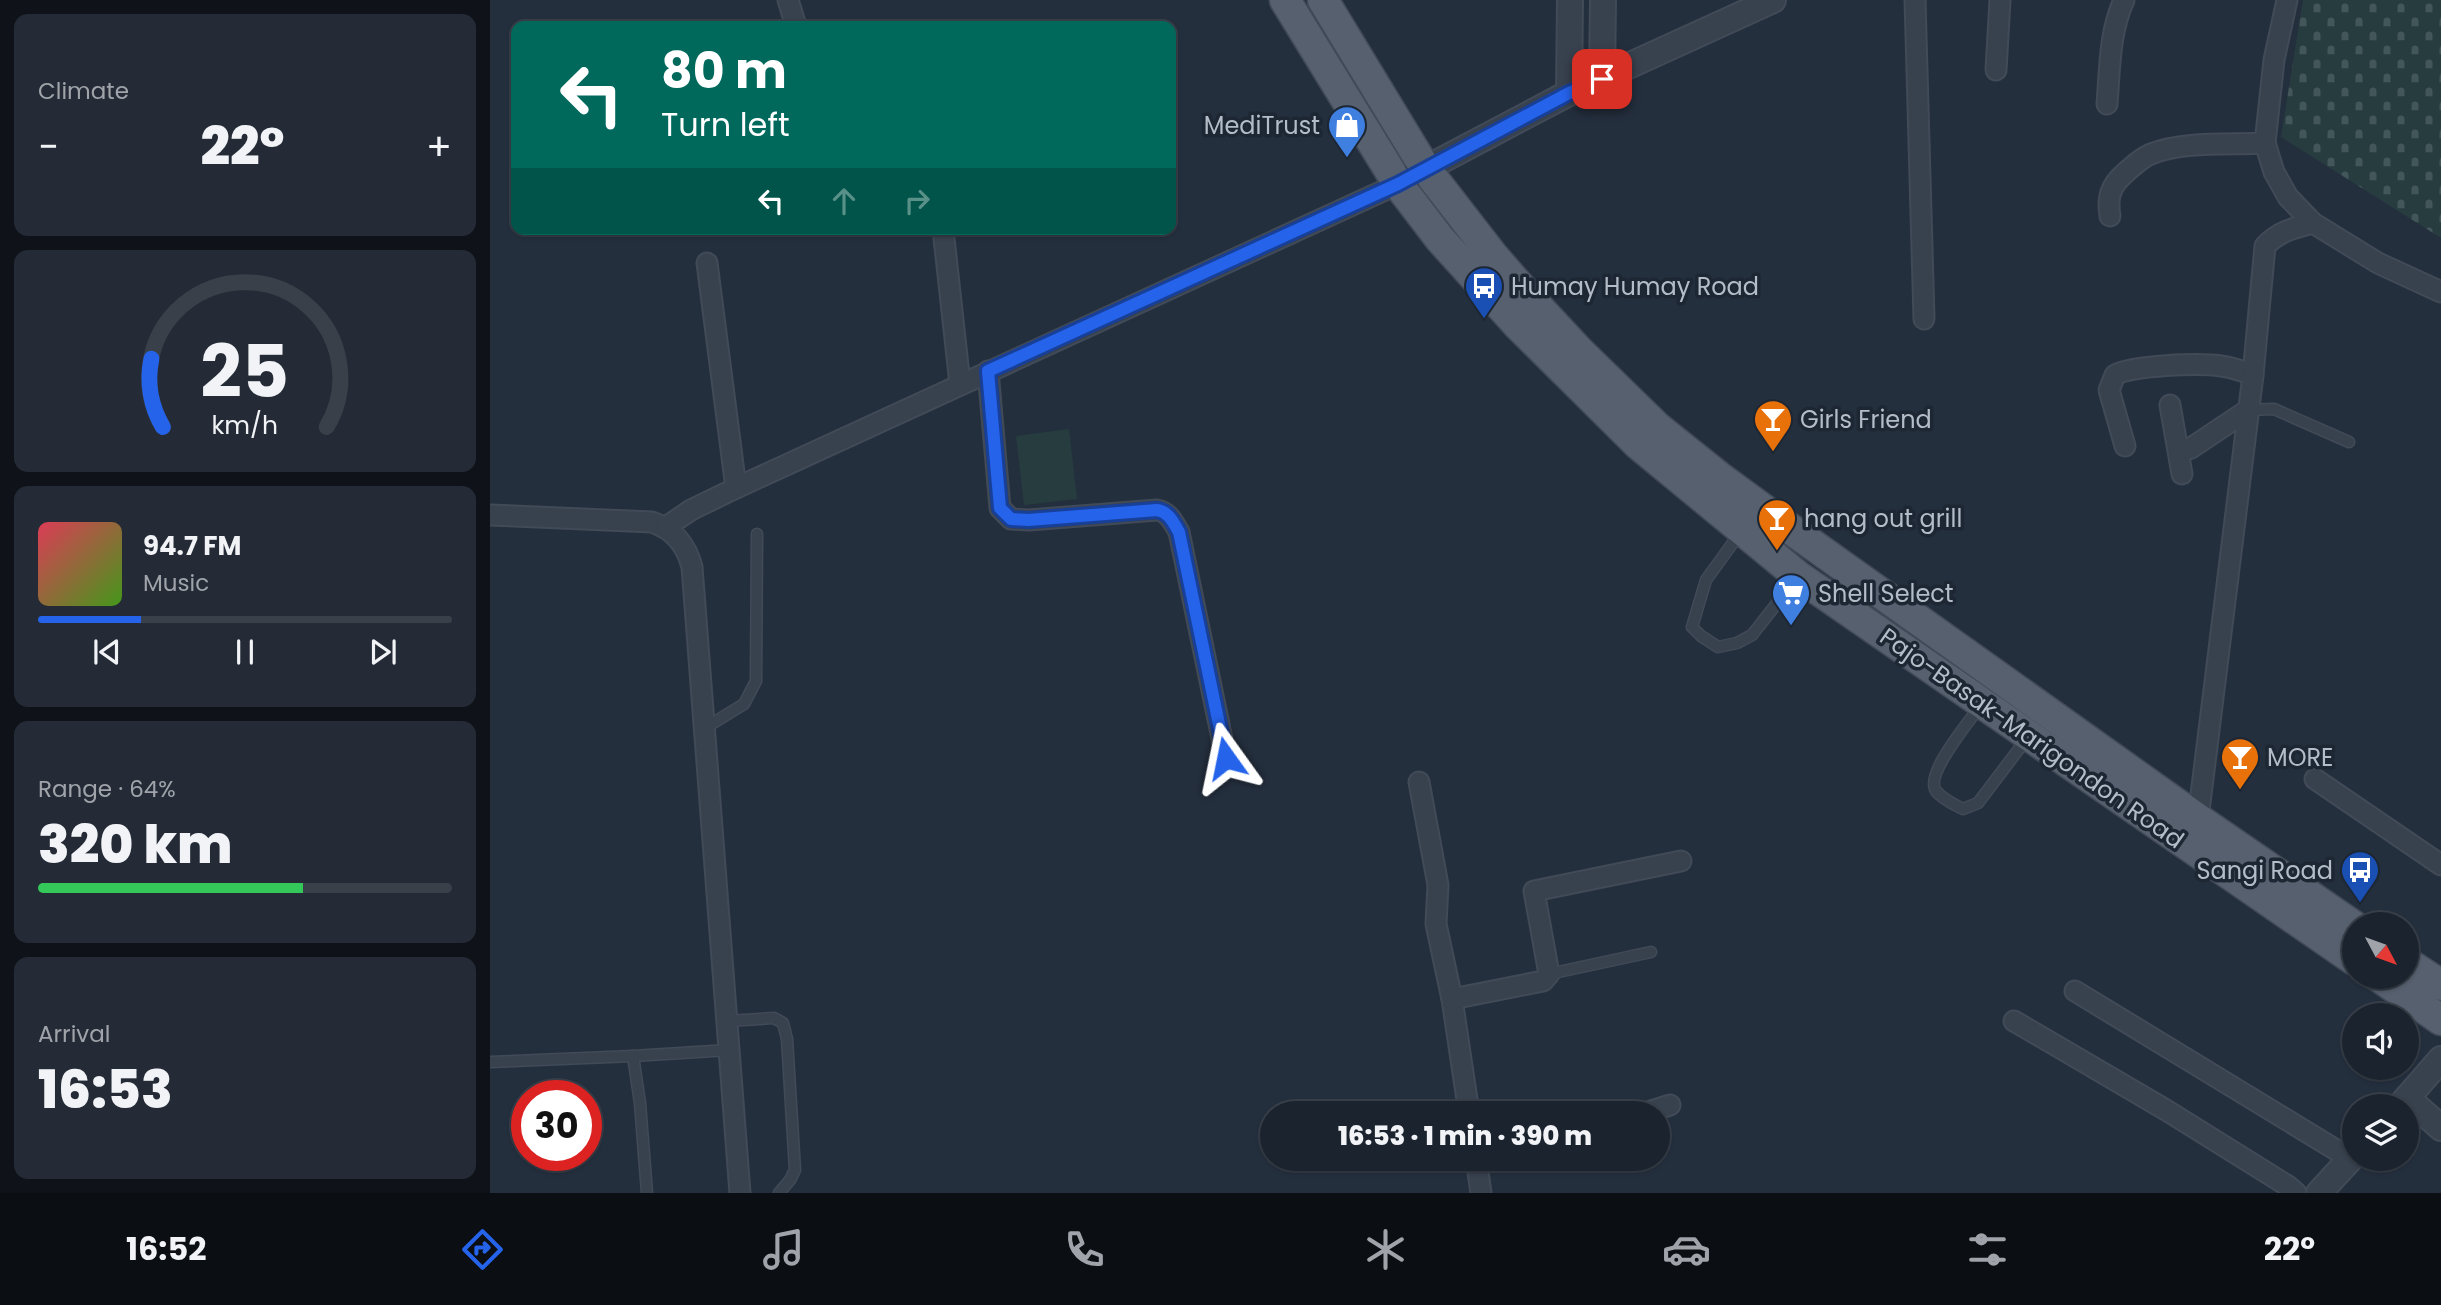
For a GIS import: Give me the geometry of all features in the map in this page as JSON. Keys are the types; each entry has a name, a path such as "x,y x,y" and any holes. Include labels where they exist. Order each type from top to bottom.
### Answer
{"main road":[{"name":"Pajo-Basak-Marigondon Road","path":"1285,0 1398,184 1440,239 1561,369 1639,445 1798,576 2342,952"},
{"name":"Pajo-Basak-Marigondon Road","path":"1323,0 1425,168 1494,257 1578,350 1658,428 1768,513 2198,819 2342,918"},
{"path":"2419,970 2441,985"},
{"path":"2397,989 2441,1020"}],"street":[{"path":"788,0 794,21"},
{"path":"1569,93 1570,0"},
{"path":"1602,79 1603,0"},
{"path":"666,527 691,510 736,488 1398,184 1569,93 1773,0"},
{"path":"1915,0 1924,318"},
{"path":"1996,70 2000,0"},
{"path":"2107,104 2111,38 2124,0"},
{"path":"2287,0 2274,60 2265,143 2274,172 2288,197 2313,223 2378,263 2441,292"},
{"path":"2110,216 2107,202 2118,179 2151,154 2176,147 2265,143"},
{"path":"2198,819 2253,375 2266,246 2273,237 2285,230 2313,223"},
{"path":"941,235 960,384"},
{"path":"707,263 736,488"},
{"path":"2125,446 2109,390 2115,375 2123,370 2217,365 2236,368 2253,375"},
{"path":"988,371 1000,508 1011,519 1157,510 1170,517 1179,532 1226,758"},
{"path":"2170,405 2182,474"},
{"path":"2179,452 2191,448 2248,410"},
{"path":"490,515 652,522 666,527 689,555 740,1193"},
{"path":"2315,779 2441,864"},
{"path":"1419,782 1438,886 1436,924 1452,999 1466,1101"},
{"path":"1452,999 1543,981 1549,974 1534,891 1681,861"},
{"path":"2075,991 2342,1151"},
{"path":"2014,1021 2166,1110 2296,1193"},
{"path":"2411,1094 2441,1059"},
{"path":"2419,1113 2441,1128"},
{"path":"2319,1193 2342,1168"},
{"path":"1479,1171 1480,1193"}],"lane":[{"path":"2248,410 2274,410 2349,442"},
{"path":"1742,530 1706,580 1692,627 1701,636 1718,647 1737,643 1752,635 1798,576"},
{"path":"704,728 744,704 756,681 757,534"},
{"path":"1983,703 1942,759 1934,783 1936,790 1954,805 1963,809 1978,803 2029,735"},
{"path":"1549,974 1651,951"},
{"path":"727,1021 774,1018 783,1023 787,1039 795,1170 779,1193"},
{"path":"490,1062 729,1050"},
{"path":"633,1056 640,1103 647,1193"}],"green space":[{"path":"2303,0 2441,0 2441,238 2281,137"},
{"path":"1069,429 1077,499 1024,505 1016,436"}],"place":[{"name":"MediTrust","path":"1347,159"},
{"name":"Humay Humay Road","path":"1484,320"},
{"name":"Girls Friend","path":"1773,453"},
{"name":"hang out grill","path":"1777,552"},
{"name":"Shell Select","path":"1791,627"},
{"name":"MORE","path":"2240,791"},
{"name":"Sangi Road","path":"2360,904"}],"route":[{"path":"1226,758 1179,532 1170,517 1157,510 1011,519 1000,508 988,371 1398,184 1569,93 1602,79"}]}
